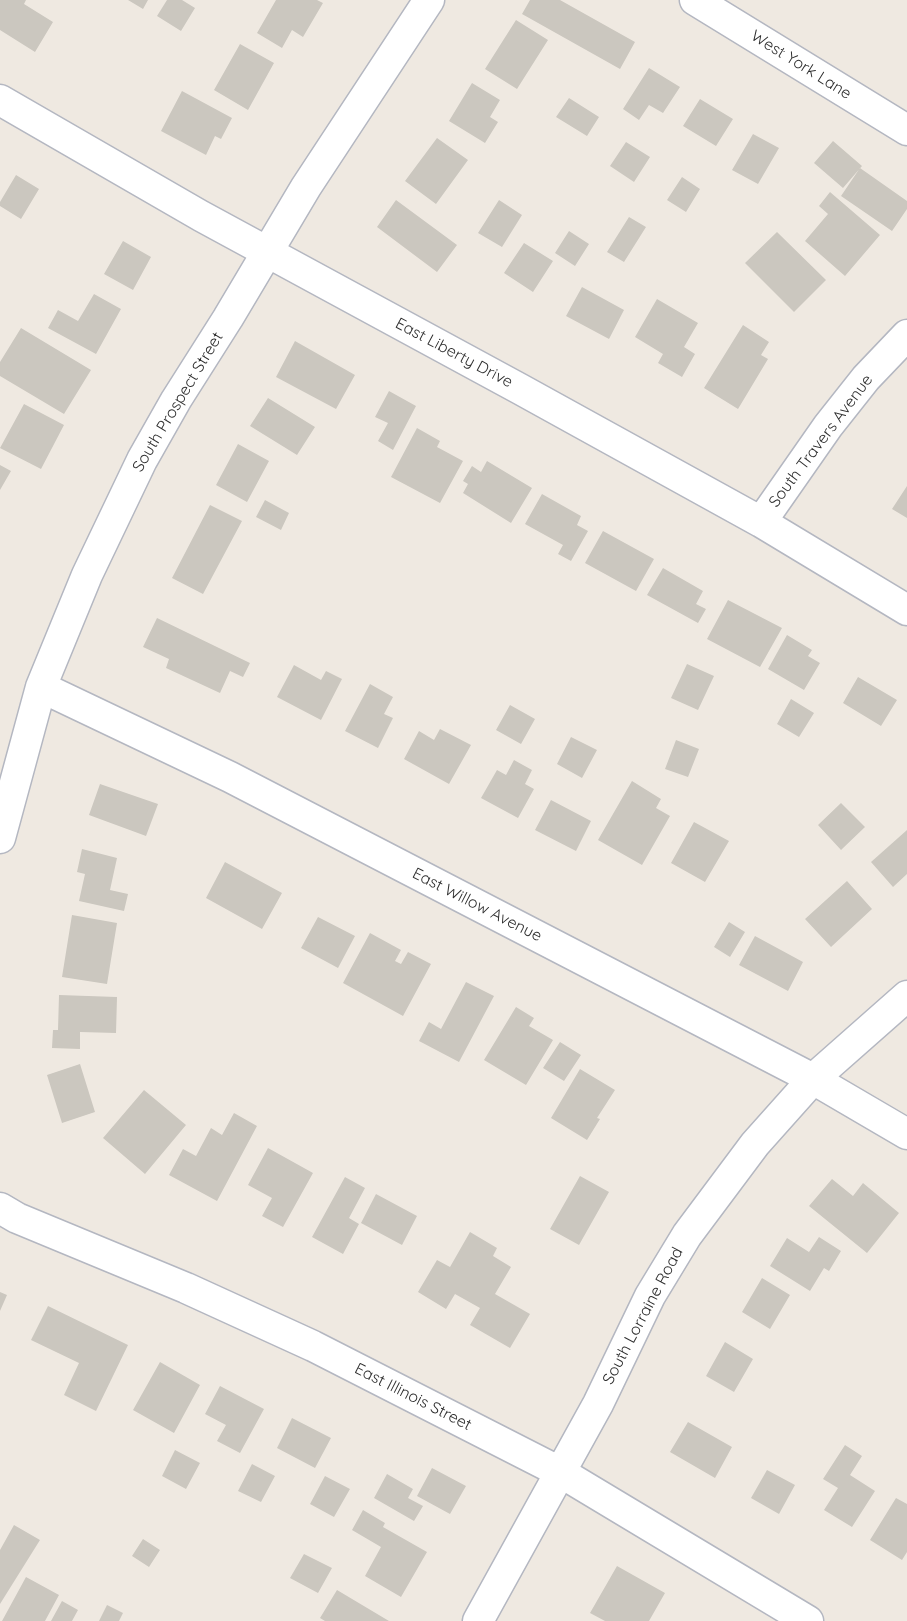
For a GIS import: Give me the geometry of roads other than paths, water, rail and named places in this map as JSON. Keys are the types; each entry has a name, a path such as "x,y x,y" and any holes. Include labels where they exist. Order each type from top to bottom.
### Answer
{"street":[{"name":"South Prospect Street","path":"0,838 41,687 87,575 142,460 306,187 429,0"},
{"name":"West York Lane","path":"695,0 907,130"},
{"name":"East Liberty Drive","path":"0,100 201,216 761,522 907,610"},
{"name":"South Travers Avenue","path":"761,522 828,426 866,378 907,335"},
{"name":"East Willow Avenue","path":"41,687 241,783 813,1079 907,1134"},
{"name":"South Lorraine Road","path":"478,1621 598,1404 650,1296 687,1234 755,1144 813,1079 907,996"},
{"name":"East Illinois Street","path":"0,1208 17,1218 186,1288 313,1347 560,1472 808,1621"}]}
